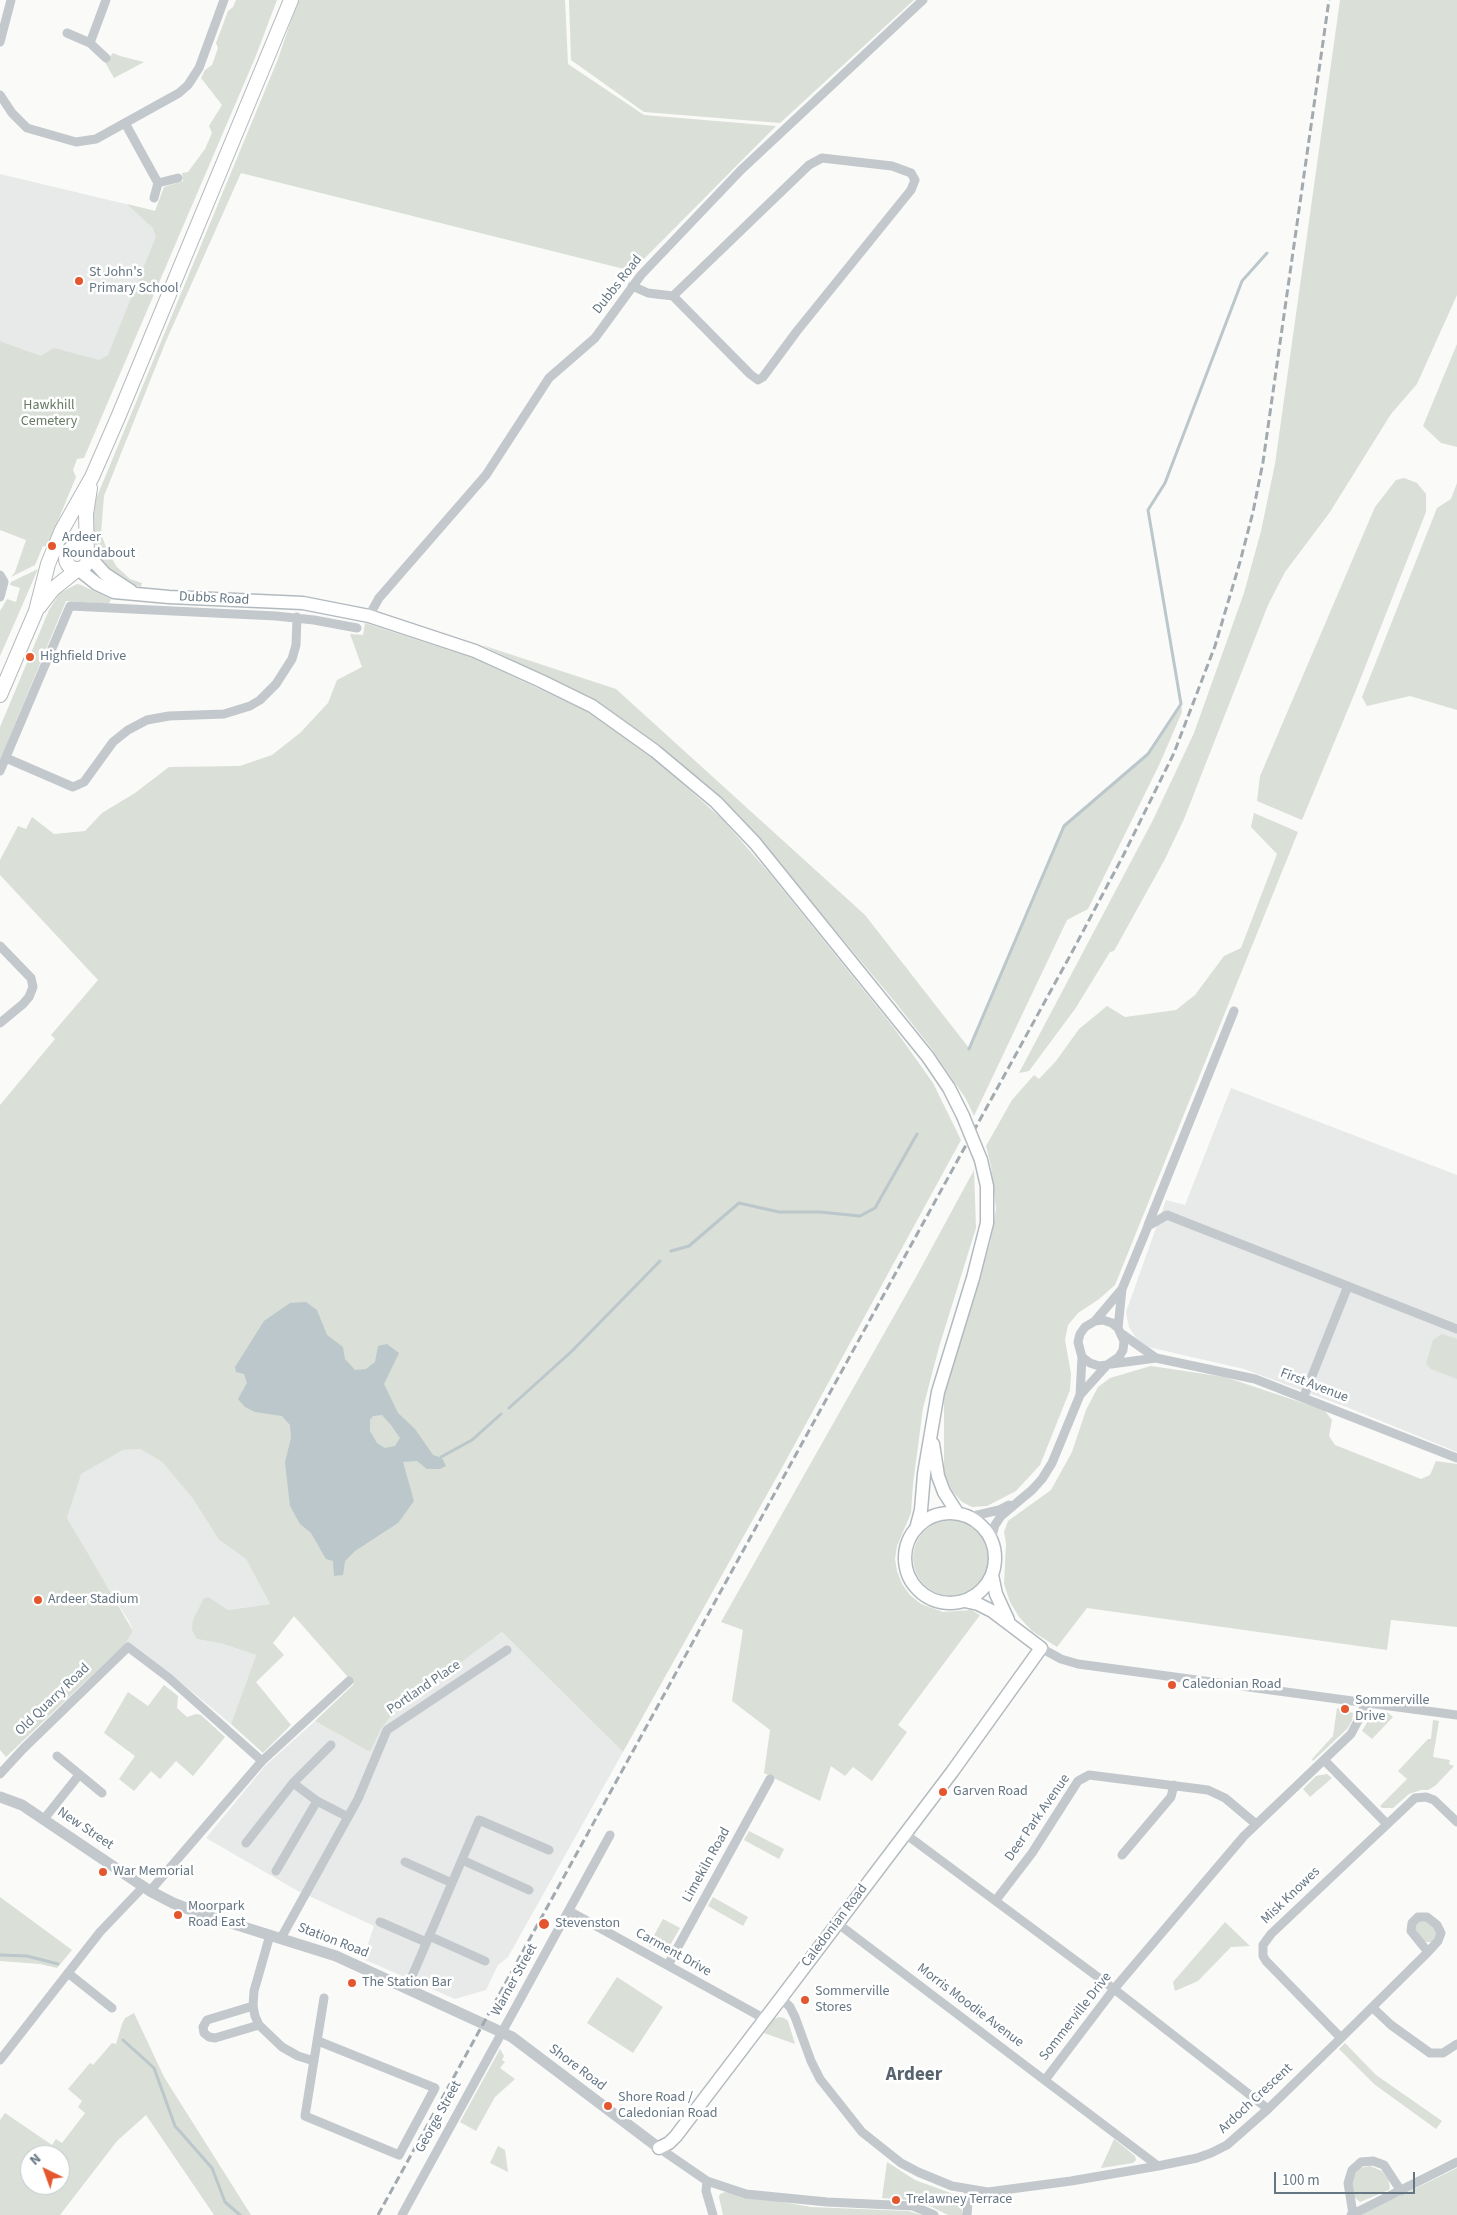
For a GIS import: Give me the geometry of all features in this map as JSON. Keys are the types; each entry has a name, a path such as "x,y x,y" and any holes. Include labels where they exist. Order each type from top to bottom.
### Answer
{"main road":[{"path":"0,695 36,611 48,564 92,477 263,72 291,0"},
{"path":"36,611 53,589 86,564 86,514 92,477"},
{"path":"79,502 73,523 68,565 78,569 105,589 135,594 302,603 369,616 475,652 541,680 592,706 655,751 716,802 755,843 928,1057 949,1088 981,1160 987,1186 987,1223 973,1278 938,1392 931,1432 924,1474 922,1510 916,1529 908,1542 905,1556 907,1571 913,1584 923,1595 936,1601 951,1604 965,1601 976,1595 986,1586 992,1576 995,1557 991,1539 982,1526 964,1515 944,1492 938,1476 931,1432"},
{"path":"43,584 68,554 79,548 105,574 135,594"},
{"path":"916,1529 935,1516 942,1514 964,1515"},
{"path":"992,1576 1000,1606 1010,1623"},
{"path":"965,1601 978,1604 1010,1623 1041,1648"},
{"name":"Caledonian Road","path":"659,2148 676,2136 952,1772 1041,1648"}],"street":[{"path":"0,42 11,0"},
{"path":"90,43 106,0"},
{"path":"0,95 3,108 27,128 76,142 96,139 179,93 188,85 199,68 224,0"},
{"name":"Dubbs Road","path":"369,616 379,598 486,474 549,378 595,338 632,286 741,170 923,0"},
{"path":"67,33 90,43 106,58"},
{"path":"125,123 158,183 154,198"},
{"path":"632,286 648,293 673,296 758,380 763,377 797,331 911,190 915,180 912,173 892,166 822,158 809,165 673,296"},
{"path":"158,183 178,178"},
{"path":"0,575 4,582 0,597"},
{"name":"Dubbs Road","path":"6,758 70,606 297,618 357,628"},
{"path":"0,771 6,758 73,787 84,782 114,742 128,730 147,720 169,716 224,714 250,706 260,700 276,684 292,659 296,645 297,618"},
{"path":"0,946 30,978 33,987 29,997 23,1004 0,1023"},
{"path":"964,1515 999,1510 1018,1500 1032,1490 1052,1463 1080,1394 1082,1357 1078,1342 1080,1334 1085,1327 1095,1321 1122,1289 1234,1011"},
{"path":"1148,1226 1167,1215 1178,1218 1457,1329"},
{"path":"1304,1396 1348,1286"},
{"path":"1080,1394 1119,1357 1123,1350 1120,1331 1122,1289"},
{"path":"1095,1321 1103,1320 1112,1323 1120,1331"},
{"name":"First Avenue","path":"1120,1331 1156,1358"},
{"path":"1082,1357 1090,1363 1099,1366 1109,1365"},
{"name":"First Avenue","path":"1109,1365 1156,1358 1255,1379 1304,1396 1457,1458"},
{"path":"991,1539 995,1525 1018,1500"},
{"name":"Old Quarry Road","path":"0,1774 23,1749 128,1647 169,1678 262,1762"},
{"path":"1041,1648 1061,1660 1078,1664 1457,1715"},
{"name":"Portland Place","path":"253,2006 254,1991 276,1936 358,1799 387,1730 507,1650"},
{"path":"0,2060 100,1932 147,1889 262,1762 349,1681"},
{"name":"Sommerville Drive","path":"1045,2080 1114,1989 1256,1824 1354,1729 1365,1703"},
{"path":"246,1843 293,1783 331,1745"},
{"path":"57,1756 102,1793"},
{"path":"1324,1760 1387,1824"},
{"path":"44,1819 79,1774"},
{"name":"Deer Park Avenue","path":"996,1900 1032,1853 1065,1800 1082,1778 1093,1775 1174,1784 1217,1793 1256,1824"},
{"name":"Limekiln Road","path":"668,1965 770,1779"},
{"path":"293,1783 317,1801 348,1817"},
{"path":"1122,1855 1171,1797 1174,1784"},
{"name":"New Street","path":"0,1796 22,1805 147,1889"},
{"name":"Misk Knowes","path":"1341,2038 1266,1961 1263,1956 1263,1945 1271,1934 1410,1801 1420,1797 1434,1800 1457,1822"},
{"path":"276,1871 317,1801"},
{"path":"407,1988 479,1820 549,1850"},
{"path":"904,1834 996,1900 1114,1989 1268,2109"},
{"name":"Warner Street","path":"501,2032 610,1836"},
{"path":"462,1860 529,1890"},
{"path":"405,1862 452,1883"},
{"name":"Station Road","path":"147,1889 199,1913 336,1956 483,2022 501,2032"},
{"name":"Carment Drive","path":"569,1911 764,2019"},
{"path":"380,1922 486,1961"},
{"name":"Morris Moodie Avenue","path":"837,1923 1158,2166"},
{"name":"Ardoch Crescent","path":"781,1998 795,2017 811,2061 820,2079 862,2132 901,2163 934,2180 969,2190 988,2192 1071,2181 1158,2166 1211,2154 1227,2145 1268,2109 1428,1952"},
{"path":"68,1973 112,2008"},
{"path":"318,2041 435,2088 399,2154 305,2116 324,1998"},
{"path":"259,2024 215,2038 209,2037 204,2033 203,2027 207,2020 253,2006 259,2024 275,2042 290,2052 314,2061"},
{"path":"1372,2007 1391,2026 1430,2053 1443,2053 1457,2044"},
{"name":"Shore Road","path":"501,2032 512,2037 659,2148 707,2181 746,2194 827,2202 913,2206 934,2215"},
{"name":"George Street","path":"402,2215 501,2032"},
{"path":"1401,2191 1384,2166 1373,2161 1361,2162 1349,2175 1349,2198 1352,2215 1401,2191 1457,2162"},
{"path":"707,2181 706,2191 713,2215"},
{"path":"968,2215 969,2190"}],"shaded area":[{"name":"St John's Primary School","path":"0,174 155,211 184,221 115,384 0,341"},
{"path":"1231,1088 1457,1175 1457,1452 1349,1408 1244,1369 1148,1347 1136,1338 1129,1327 1126,1312 1166,1200 1185,1205"},
{"path":"306,1302 317,1310 327,1335 343,1347 345,1359 355,1370 366,1369 375,1362 378,1346 387,1344 399,1353 384,1384 398,1413 415,1429 433,1455 442,1458 446,1466 440,1469 427,1469 417,1461 403,1462 414,1501 398,1523 355,1551 345,1561 343,1575 334,1576 333,1561 326,1559 311,1533 300,1524 290,1506 285,1462 291,1438 290,1425 282,1416 255,1412 245,1407 238,1399 247,1383 244,1374 236,1372 235,1367 264,1321 290,1303","holes":["382,1415 400,1438 395,1446 385,1448 377,1443 370,1431 370,1420 373,1416"]},
{"path":"140,1449 162,1462 193,1499 219,1540 246,1559 270,1604 228,1610 209,1597 197,1639 223,1644 256,1655 231,1724 179,1681 126,1642 133,1631 130,1623 93,1565 67,1518 80,1474 123,1450"},
{"path":"502,1632 623,1752 508,1957 498,1965 486,1990 455,1999 363,1959 374,1926 296,1890 206,1838 265,1766 315,1721 370,1752 381,1729 394,1712"}],"green space":[{"name":"Hawkhill Cemetery","path":"236,0 277,0 255,58 84,458 77,459 73,470 76,477 47,547 43,546 35,565 11,577 15,572 26,540 0,530 0,341 41,356 54,348 99,360 108,355 156,237 153,228 127,204 155,211 164,187 183,181 182,173 188,172 205,149 212,133 209,126 222,105 201,78 205,70 212,65 218,48 216,43 228,11 233,7"},
{"path":"298,0 565,0 568,64 644,115 776,126 632,271 241,173 166,341 104,496 101,533 107,550 117,567 130,579 142,583 141,587 129,584 112,574 100,558 94,541 93,521 96,499 278,59"},
{"path":"569,0 914,0 780,123 644,112 571,60"},
{"path":"1340,0 1457,0 1457,295 1417,384 1391,414 1330,512 1285,572 1268,605 1184,819 1165,859 1114,951 1110,952 1075,1009 1029,1071 1019,1073 1153,820 1194,733 1244,593 1261,531 1275,464"},
{"path":"113,53 144,62 114,78 105,62"},
{"path":"1457,344 1457,447 1441,443 1423,426"},
{"path":"1404,478 1417,483 1426,494 1426,512 1356,690 1302,820 1257,801 1260,776 1375,507 1396,480"},
{"path":"1457,483 1457,710 1410,696 1367,706 1362,697 1437,508 1451,499"},
{"path":"38,569 0,656 0,611 7,599 16,602 20,588 10,585 11,582"},
{"path":"77,584 111,599 109,604 66,601 0,760 0,727 49,610 60,593"},
{"path":"365,623 473,658 589,712 652,757 682,783 723,820 770,874 894,1028 933,1083 961,1140 784,1464 623,1752 502,1632 394,1712 381,1729 370,1752 315,1721 354,1684 294,1616 273,1643 284,1655 256,1682 291,1725 263,1753 231,1724 256,1655 223,1644 197,1639 192,1630 193,1620 204,1598 209,1597 228,1610 270,1604 246,1559 219,1540 193,1499 162,1462 140,1449 123,1450 81,1474 67,1518 133,1631 125,1644 6,1757 0,1750 0,1105 55,1039 51,1035 98,980 0,875 0,860 18,826 26,829 32,817 54,834 85,831 102,813 135,793 169,767 240,766 272,755 300,733 328,703 337,680 362,667 350,634 363,635"},
{"path":"482,645 616,689 865,915 969,1048 1064,826 1148,754 1181,704 1182,712 1160,763 1088,909 1067,920 974,1116 966,1099 932,1049 895,1002 755,834 710,789 595,701"},
{"path":"1254,813 1298,832 1115,1285 1099,1299 1078,1313 1068,1325 1065,1340 1071,1374 1070,1390 1040,1465 1016,1491 987,1506 972,1507 962,1502 952,1491 944,1472 944,1399 948,1376 990,1243 996,1209 991,1166 986,1146 1012,1100 1034,1075 1039,1079 1056,1061 1079,1029 1107,1006 1125,1017 1176,1010 1195,995 1224,956 1241,948 1277,854 1251,827"},
{"path":"974,1170 976,1228 939,1347 923,1408 911,1513 897,1546 895,1559 902,1584 910,1595 921,1604 943,1612 971,1610 980,1615 898,1725 907,1732 872,1781 853,1767 845,1776 831,1766 820,1801 764,1773 770,1730 732,1701 743,1630 721,1622 916,1277"},
{"path":"1442,1334 1457,1339 1457,1379 1431,1369 1426,1364 1433,1340"},
{"path":"1151,1366 1225,1377 1318,1408 1325,1411 1332,1420 1329,1436 1335,1445 1421,1479 1430,1475 1436,1461 1457,1464 1457,1627 1391,1620 1387,1650 1087,1608 1057,1647 1032,1631 1019,1617 1010,1602 1004,1584 1006,1544 1004,1532 1008,1521 1051,1490 1072,1452 1086,1410 1098,1387 1110,1378"},
{"path":"951,1520 966,1523 978,1531 986,1543 989,1558 986,1573 978,1585 966,1593 951,1596 936,1593 924,1585 916,1573 913,1558 916,1543 924,1531 936,1523"},
{"path":"164,1685 178,1696 177,1708 187,1717 196,1714 201,1715 225,1737 193,1776 176,1761 160,1779 151,1771 134,1791 119,1779 135,1756 104,1733 128,1692 148,1706"},
{"path":"1337,1708 1353,1713 1352,1721 1347,1729 1313,1761 1312,1759 1333,1736"},
{"path":"1377,1711 1388,1713 1393,1717 1372,1739 1362,1731 1372,1714"},
{"path":"1433,1720 1439,1721 1433,1757 1450,1760 1449,1764 1454,1766 1435,1786 1428,1790 1409,1794 1393,1808 1382,1808 1380,1806 1407,1779 1398,1771 1428,1739 1431,1739"},
{"path":"1327,1774 1332,1778 1310,1797 1303,1789 1316,1776"},
{"path":"749,1831 784,1849 779,1859 744,1840"},
{"path":"0,1897 72,1950 57,1968 40,1964 0,1961"},
{"path":"713,1897 748,1917 743,1926 708,1906"},
{"path":"663,1919 680,1928 669,1947 659,1951 648,1946"},
{"path":"1417,1921 1430,1923 1436,1931 1436,1936 1432,1942 1425,1942 1415,1930"},
{"path":"1225,1922 1250,1946 1231,1947 1198,1981 1175,1991 1173,1982"},
{"path":"617,1977 663,2007 633,2053 587,2023"},
{"path":"134,2013 164,2077 251,2215 214,2215 146,2115 117,2141 60,2215 0,2215 0,2120 5,2113 52,2145 56,2139 62,2143 85,2113 78,2107 82,2101 68,2089 90,2063 93,2065 112,2043 116,2044 125,2018"},
{"path":"779,2017 788,2021 795,2044 764,2033 774,2019"},
{"path":"1345,2043 1376,2075 1442,2121 1436,2129 1374,2084 1339,2049"},
{"path":"500,2049 504,2056 502,2060 505,2062 500,2068 515,2079 495,2097 476,2131 460,2122"},
{"path":"1114,2139 1135,2156 1136,2160 1133,2163 1101,2168"},
{"path":"498,2146 505,2150 508,2172 490,2163"},
{"path":"887,2162 915,2180 956,2195 964,2215 948,2215 928,2205 909,2200 882,2198"},
{"path":"1370,2166 1382,2171 1388,2179 1390,2187 1389,2190 1360,2202 1354,2197 1352,2184 1355,2174 1360,2168"},
{"path":"1457,2168 1457,2215 1358,2215 1406,2193"},
{"path":"725,2192 811,2207 908,2211 922,2215 723,2215 719,2197 720,2194"}],"waterway":[{"path":"969,1049 1064,826 1148,754 1181,704 1148,510 1165,483 1242,281 1267,253"},
{"path":"671,1251 689,1246 739,1203 779,1212 820,1212 860,1216 875,1208 917,1134"},
{"path":"509,1408 572,1351 660,1261"},
{"path":"441,1457 472,1440 501,1414"},
{"path":"0,1955 27,1956 58,1964"},
{"path":"123,2040 154,2068 175,2126 212,2168 225,2202 240,2215"}],"railway":[{"path":"378,2215 1071,954 1124,854 1174,753 1215,646 1253,512 1263,462 1329,0"}],"place":[{"name":"St John's Primary School","path":"79,281"},
{"name":"Ardeer Roundabout","path":"52,546"},
{"name":"Highfield Drive","path":"30,657"},
{"name":"Ardeer Stadium","path":"38,1600"},
{"name":"Caledonian Road","path":"1172,1685"},
{"name":"Sommerville Drive","path":"1345,1709"},
{"name":"Garven Road","path":"943,1792"},
{"name":"War Memorial","path":"103,1872"},
{"name":"Moorpark Road East","path":"178,1915"},
{"name":"Stevenston","path":"544,1924"},
{"name":"The Station Bar","path":"352,1983"},
{"name":"Sommerville Stores","path":"805,2000"},
{"name":"Shore Road / Caledonian Road","path":"608,2106"},
{"name":"Trelawney Terrace","path":"896,2200"}],"district":[{"name":"Ardeer","path":"914,2076"}]}
